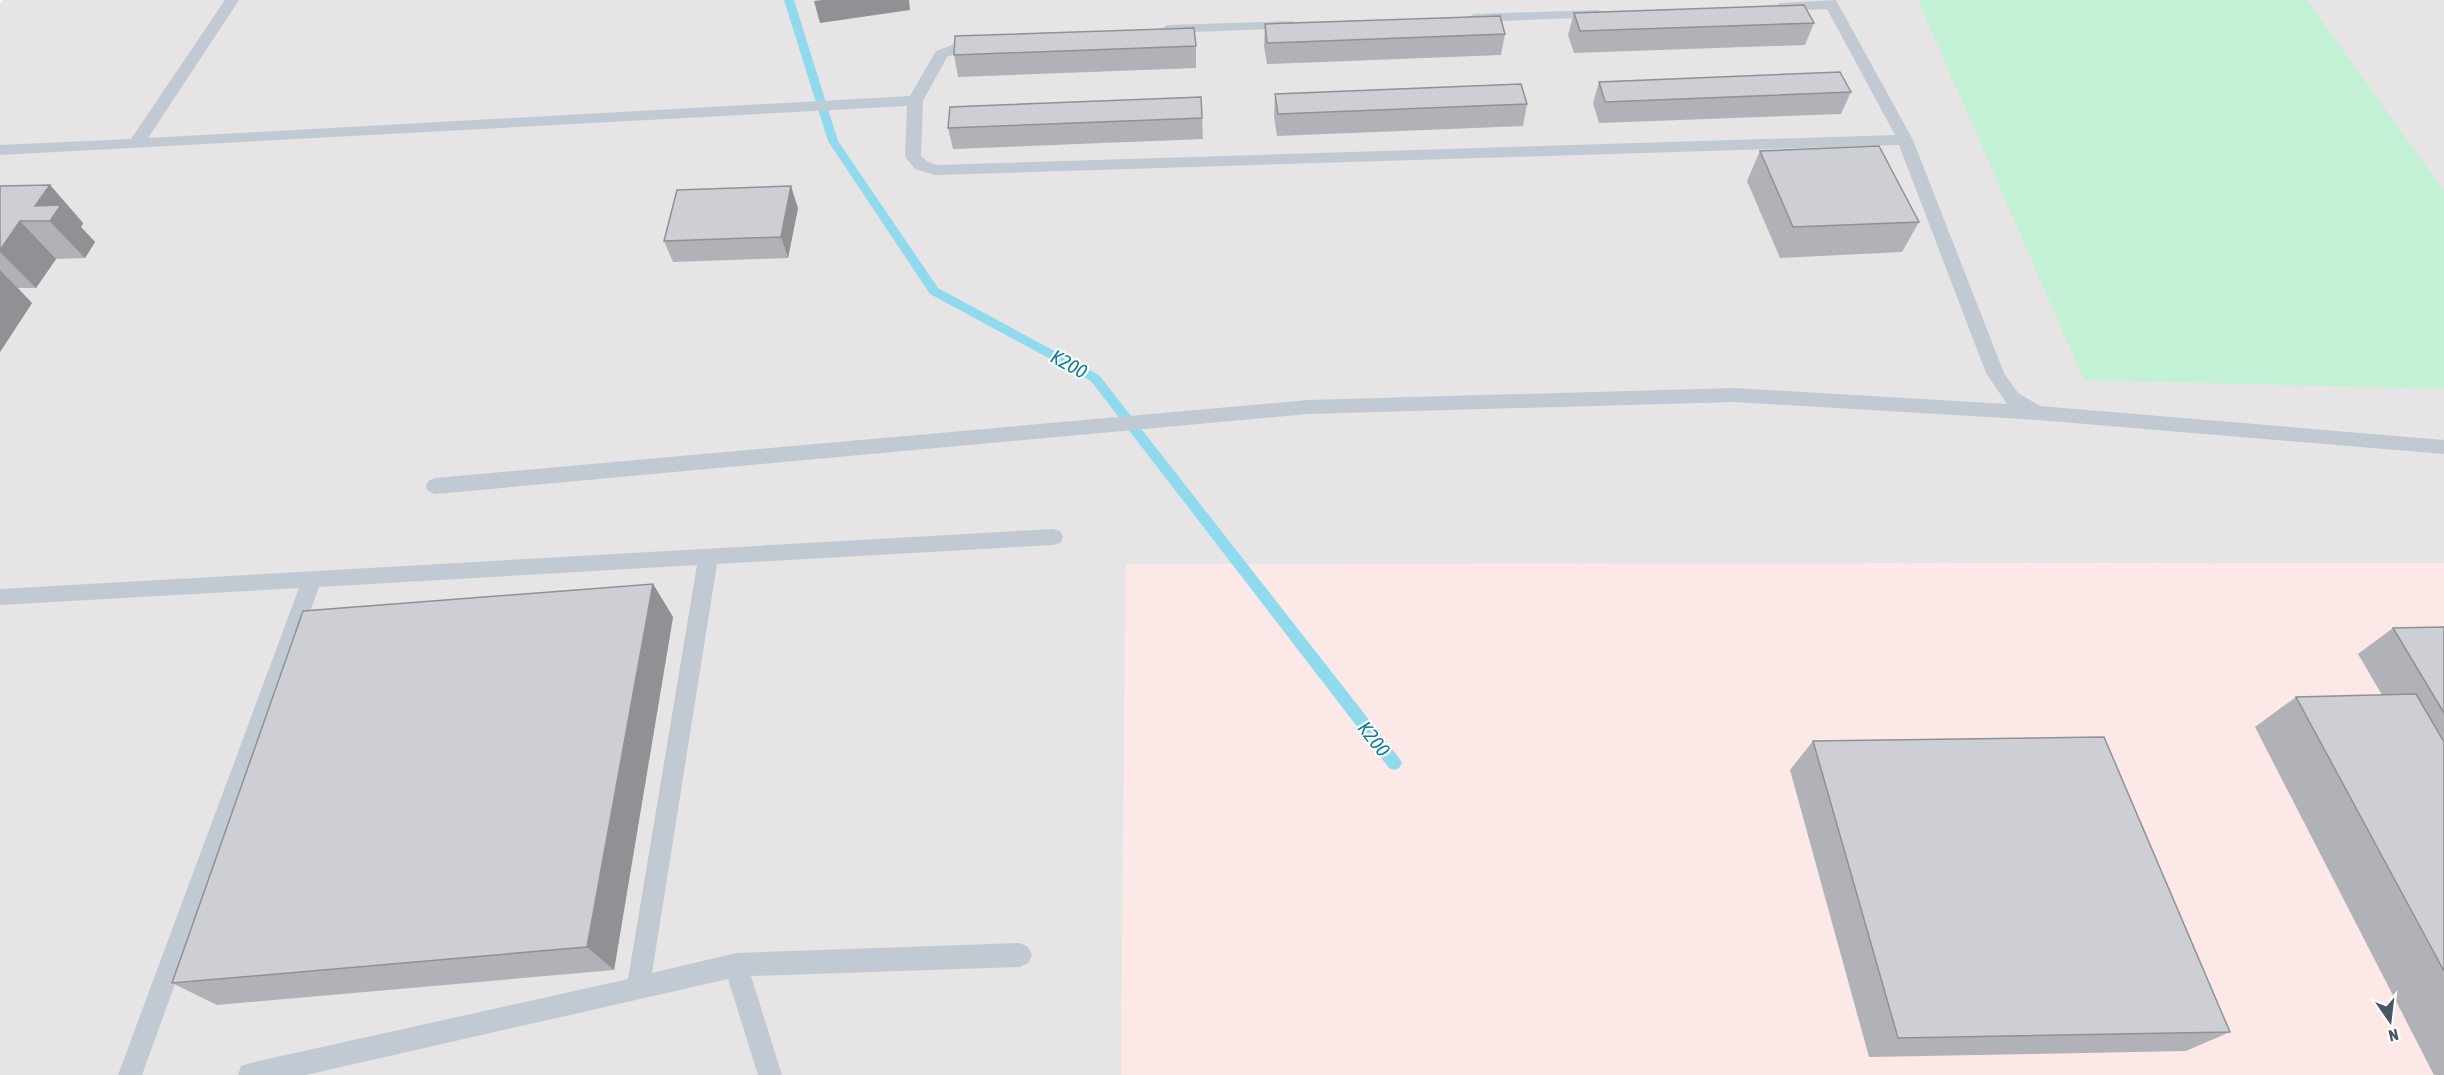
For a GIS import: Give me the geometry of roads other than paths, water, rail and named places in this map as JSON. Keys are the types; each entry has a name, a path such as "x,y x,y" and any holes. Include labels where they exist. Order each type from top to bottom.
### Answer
{"lane":[{"path":"136,144 232,0"},
{"path":"1760,8 1830,3 1905,140 1995,373 2005,392 2020,407 2038,413"},
{"path":"1463,18 1617,13"},
{"path":"1157,29 1309,24"},
{"path":"995,35 963,43 941,54 915,101 913,157 921,165 935,171 1905,140"},
{"path":"0,150 915,101"},
{"path":"435,486 1308,407 1734,395 2038,413 2444,447"},
{"path":"0,597 1053,537"},
{"path":"638,989 708,557"},
{"path":"130,1075 312,580"},
{"path":"250,1075 736,965 1020,955"},
{"path":"736,965 770,1075"}],"waterway":[{"name":"K200","path":"789,0 833,141 934,291 1095,378 1394,763"}]}
